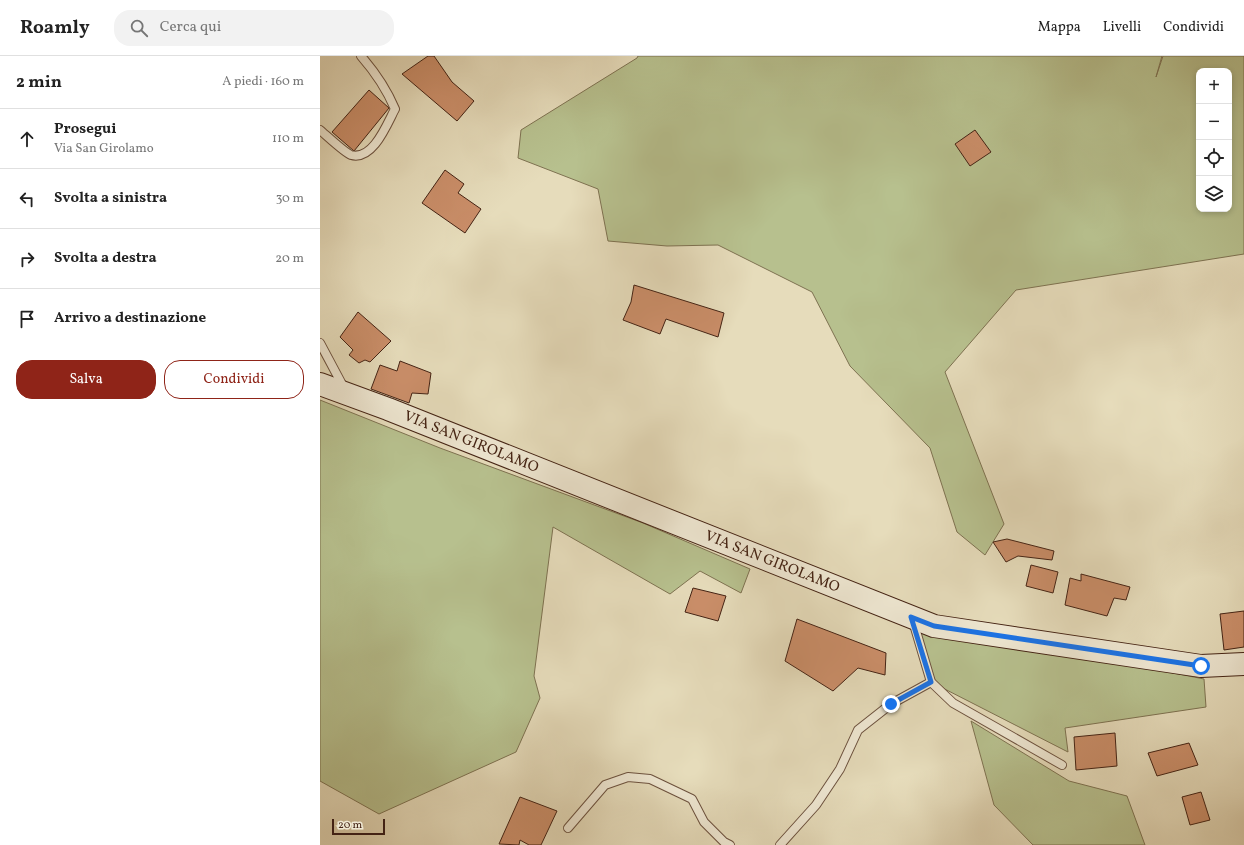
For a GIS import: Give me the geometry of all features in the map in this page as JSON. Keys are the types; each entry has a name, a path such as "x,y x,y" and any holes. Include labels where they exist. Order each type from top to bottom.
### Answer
{"street":[{"name":"VIA SAN GIROLAMO","path":"320,384 934,626 1201,666 1244,664"}],"lane":[{"path":"320,130 351,155 362,155 374,148 395,109 376,75 361,56"},
{"path":"320,344 348,394"},
{"path":"911,617 931,682 953,702 1062,765"},
{"path":"780,845 816,805 840,769 858,730 891,704 931,682"},
{"path":"568,828 605,785 628,777 650,779 692,799 704,822 724,842 730,845"}],"green space":[{"path":"638,56 1162,56 1156,77 1163,56 1244,56 1244,254 1016,290 945,372 1004,524 985,555 957,532 930,448 850,366 812,292 718,245 667,246 608,241 598,189 518,158 521,130"},
{"path":"320,400 440,448 643,523 750,569 741,593 700,571 670,594 553,527 534,676 540,698 516,752 379,814 320,781"},
{"path":"911,617 934,626 1204,679 1206,707 1065,728 1068,752 931,682"},
{"path":"971,721 1069,781 1127,796 1145,845 1033,845 994,805"}],"building":[{"path":"428,56 434,56 452,82 474,101 457,121 402,74"},
{"path":"369,90 389,108 354,151 332,132"},
{"path":"975,130 991,152 970,166 955,144"},
{"path":"445,170 464,184 458,193 481,209 465,233 422,203"},
{"path":"634,285 724,313 718,337 666,319 660,334 623,320 631,302"},
{"path":"358,312 391,341 370,362 365,360 359,363 349,355 353,350 340,337"},
{"path":"400,361 431,373 428,394 412,393 409,403 371,389 380,365 397,371"},
{"path":"1007,539 1054,551 1052,560 1018,556 1006,562 993,542"},
{"path":"1031,565 1058,572 1053,593 1026,586"},
{"path":"1081,574 1130,587 1126,600 1114,598 1107,616 1065,605 1070,578 1081,581"},
{"path":"693,588 726,596 718,621 685,612"},
{"path":"1244,611 1244,647 1224,650 1220,614"},
{"path":"797,619 886,653 885,675 858,668 833,691 785,661"},
{"path":"1115,733 1117,766 1076,770 1074,737"},
{"path":"1189,743 1198,765 1157,776 1148,753"},
{"path":"1201,792 1210,820 1190,825 1182,797"},
{"path":"520,797 557,811 541,845 529,845 520,840 519,845 499,844"}],"route":[{"path":"891,704 931,682 911,617 934,626 1201,666"}]}
